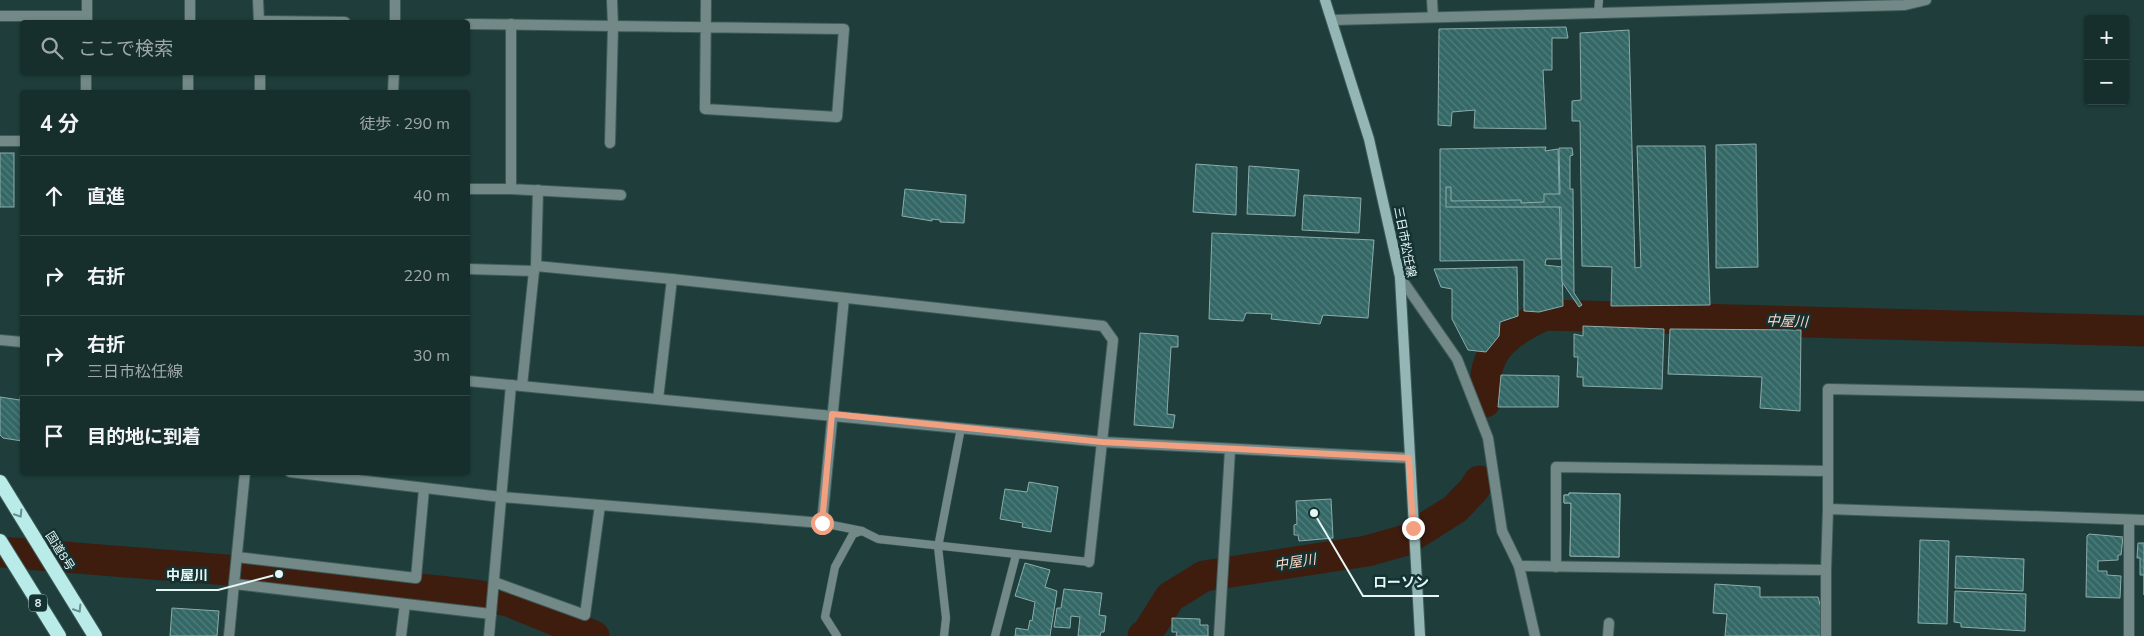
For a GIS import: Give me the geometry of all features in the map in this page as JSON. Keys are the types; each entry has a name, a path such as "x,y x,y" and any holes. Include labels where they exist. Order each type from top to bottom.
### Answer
{"highway":[{"name":"国道8号","path":"0,482 95,636"},
{"name":"8","path":"0,541 59,636"}],"main road":[{"name":"三日市松任線","path":"1325,0 1370,139 1400,277 1420,636"}],"street":[{"path":"0,16 86,19 87,0"},
{"path":"190,0 190,20"},
{"path":"258,0 259,20"},
{"path":"395,0 395,20"},
{"path":"610,143 612,0"},
{"path":"470,24 706,26 844,29 837,117 706,109 706,26 706,0"},
{"path":"1432,0 1433,17"},
{"path":"1332,20 1905,5 1926,0"},
{"path":"511,24 511,189"},
{"path":"86,75 86,90"},
{"path":"188,75 188,90"},
{"path":"260,75 260,90"},
{"path":"393,90 394,75"},
{"path":"0,141 20,141"},
{"path":"470,189 538,190 622,195"},
{"path":"522,386 535,269 538,190"},
{"path":"470,269 535,269 672,279 1103,326 1113,340 1089,562"},
{"path":"1400,277 1457,360 1488,438 1502,530 1519,566 1535,636"},
{"path":"658,399 672,279"},
{"path":"314,475 501,497 822,523 844,298"},
{"path":"0,340 20,342"},
{"path":"470,381 832,414 1102,442 1409,458"},
{"path":"489,636 511,385"},
{"path":"1826,636 1828,389 2144,396"},
{"path":"1219,636 1230,450"},
{"path":"1556,567 1556,467 1828,471"},
{"path":"229,636 245,475"},
{"path":"237,560 416,578 424,489"},
{"path":"494,586 585,615 600,505"},
{"path":"1828,509 2144,520"},
{"path":"2129,520 2129,636"},
{"path":"1519,566 1826,570"},
{"path":"234,581 405,604 491,610"},
{"path":"401,636 405,604"},
{"path":"1608,636 1609,623"}],"lane":[{"path":"1598,12 1599,0"},
{"path":"944,636 946,618 938,547 961,428"},
{"path":"822,523 862,531 878,539 1089,562"},
{"path":"838,636 825,617 835,567 854,534 862,531"},
{"path":"995,636 1016,555"}],"building":[{"path":"1566,27 1568,38 1552,38 1552,70 1543,70 1546,129 1474,128 1475,110 1452,112 1451,126 1438,125 1439,29"},
{"path":"1629,30 1635,268 1641,267 1637,146 1705,146 1710,305 1611,306 1612,267 1582,266 1580,121 1572,121 1572,101 1581,100 1580,33"},
{"path":"1756,144 1758,267 1716,268 1716,145"},
{"path":"1546,147 1545,151 1558,149 1561,259 1546,259 1545,265 1562,267 1563,306 1539,312 1524,311 1524,260 1440,261 1440,149"},
{"path":"1559,148 1572,148 1573,155 1570,156 1570,189 1573,189 1574,293 1582,305 1579,307 1562,282 1561,207 1446,207 1446,187 1451,187 1451,201 1521,200 1521,203 1544,202 1544,194 1560,194"},
{"path":"0,153 14,153 14,207 0,207"},
{"path":"1196,164 1237,167 1236,215 1193,212"},
{"path":"1249,166 1299,170 1295,216 1247,214"},
{"path":"905,189 966,195 964,223 940,222 940,220 932,219 932,221 902,216"},
{"path":"1304,195 1361,198 1359,233 1302,230"},
{"path":"1212,233 1374,240 1368,318 1323,315 1320,324 1271,319 1272,314 1246,313 1243,321 1209,319"},
{"path":"1517,267 1518,316 1500,322 1499,336 1486,352 1468,350 1452,319 1452,289 1441,287 1434,269"},
{"path":"1583,326 1664,329 1662,389 1583,386 1583,377 1577,377 1578,357 1574,357 1574,334 1583,336"},
{"path":"1670,329 1801,330 1800,411 1760,408 1762,377 1668,374"},
{"path":"1140,333 1178,336 1178,347 1171,347 1167,414 1175,415 1173,428 1134,425"},
{"path":"1501,375 1559,376 1558,407 1498,407"},
{"path":"0,397 20,400 20,441 3,438 0,435"},
{"path":"1029,482 1058,487 1051,532 1022,527 1023,523 1000,519 1005,489 1027,492"},
{"path":"1569,493 1620,494 1619,557 1570,556 1571,503 1564,503 1564,495 1569,495"},
{"path":"1569,493 1620,494 1619,557 1570,556 1571,503 1564,503 1564,495 1569,495"},
{"path":"1331,499 1333,538 1299,541 1298,535 1294,535 1294,525 1297,524 1296,501"},
{"path":"2089,534 2123,537 2121,555 2118,555 2118,560 2098,561 2098,571 2107,571 2107,575 2121,576 2120,598 2086,597 2087,536"},
{"path":"1920,540 1949,541 1947,624 1918,623"},
{"path":"2138,543 2144,543 2144,575 2140,575 2140,558 2137,558"},
{"path":"1956,556 2024,559 2023,591 1955,588"},
{"path":"1025,563 1050,570 1045,587 1057,591 1050,636 1015,636 1016,628 1028,630 1030,620 1032,621 1035,602 1015,596"},
{"path":"1715,584 1760,587 1760,597 1818,597 1821,608 1821,636 1725,636 1727,614 1713,613"},
{"path":"1064,589 1102,593 1099,615 1106,616 1104,632 1101,632 1100,636 1078,636 1080,617 1071,616 1070,628 1054,627 1057,608 1061,608"},
{"path":"1955,591 2026,594 2025,631 1961,627 1961,623 1954,622"},
{"path":"172,608 219,611 217,636 170,636"},
{"path":"1172,618 1200,619 1200,625 1208,625 1208,636 1176,636 1177,632 1172,632"}],"waterway":[{"name":"中屋川","path":"1485,402 1487,368 1493,354 1504,340 1528,323 1545,315 2144,331"},
{"name":"中屋川","path":"1143,636 1148,632 1170,597 1204,576 1367,551 1406,540 1455,509 1479,481"},
{"name":"中屋川","path":"0,552 279,574 475,595 508,601 594,636"}],"place":[{"name":"ローソン","path":"1314,513"},
{"name":"中屋川","path":"279,574"}],"route":[{"path":"822,523 832,414 1102,442 1409,458 1413,528"}]}
